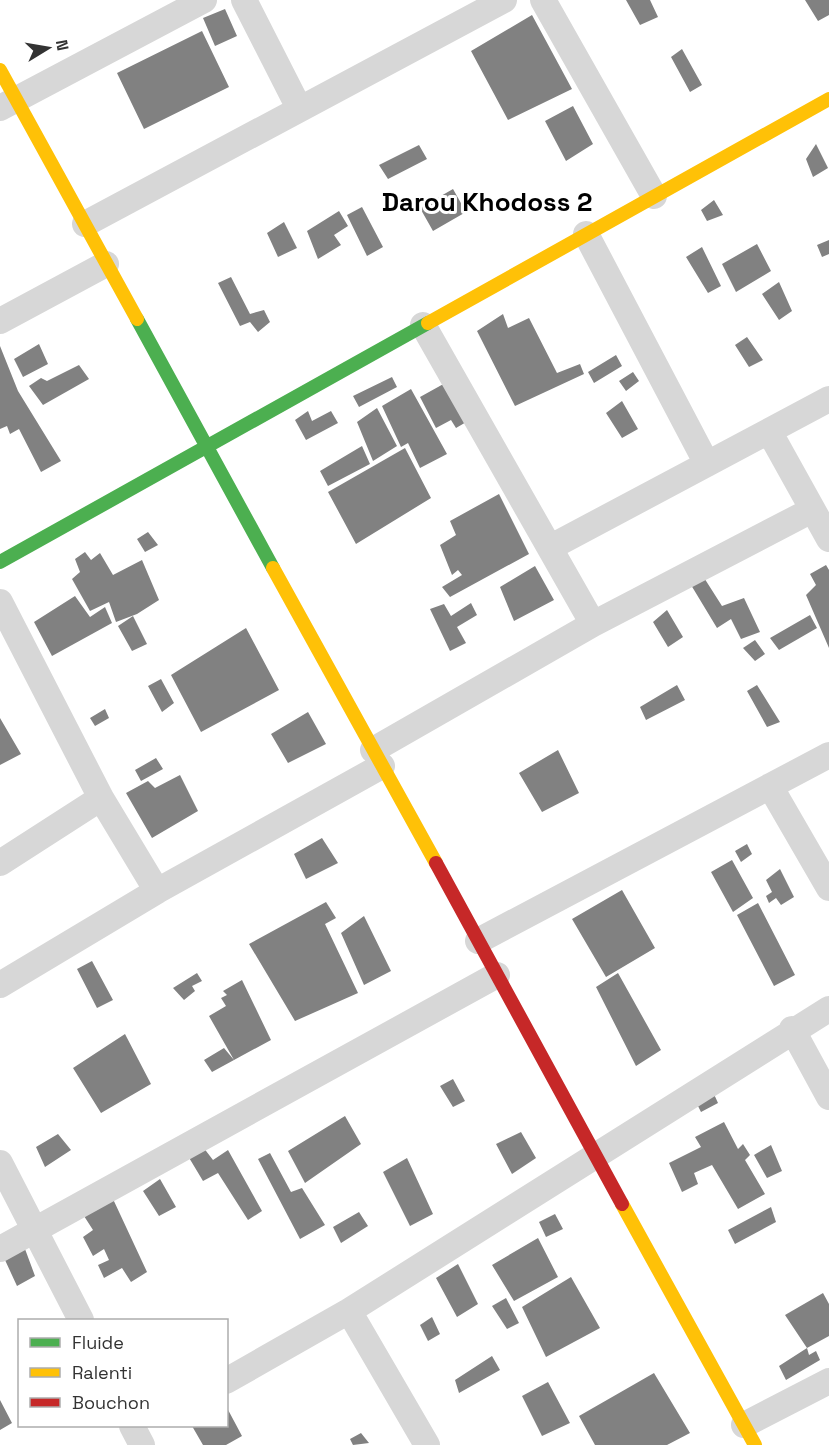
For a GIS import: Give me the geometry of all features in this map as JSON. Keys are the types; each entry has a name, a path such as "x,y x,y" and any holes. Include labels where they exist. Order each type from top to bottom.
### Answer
{"street":[{"path":"8,103 204,0"},
{"path":"244,0 299,108"},
{"path":"85,224 504,0"},
{"path":"543,0 654,196"},
{"path":"0,70 8,103 85,224 749,1435 829,1381"},
{"path":"0,562 829,99"},
{"path":"586,234 707,464"},
{"path":"0,321 106,264"},
{"path":"423,325 593,624"},
{"path":"551,547 829,399"},
{"path":"769,431 829,539"},
{"path":"0,985 378,758 593,624 812,510"},
{"path":"0,602 101,798 157,891"},
{"path":"478,941 829,755"},
{"path":"770,786 829,888"},
{"path":"0,863 101,798"},
{"path":"0,1250 497,975"},
{"path":"228,1380 349,1311 792,1029 829,1009"},
{"path":"792,1029 829,1098"},
{"path":"0,1163 81,1319"},
{"path":"349,1311 427,1445"}],"building":[{"path":"626,0 650,0 658,17 640,25"},
{"path":"805,0 829,0 829,15 818,21"},
{"path":"225,9 237,36 215,46 203,18"},
{"path":"532,15 572,89 508,120 471,51"},
{"path":"202,31 229,87 144,129 117,73"},
{"path":"682,49 702,85 690,92 671,57"},
{"path":"573,106 593,144 566,161 545,121"},
{"path":"816,144 828,168 813,177 806,159"},
{"path":"419,145 427,159 388,179 379,165"},
{"path":"453,189 466,212 433,231 420,208"},
{"path":"714,200 723,215 707,221 701,210"},
{"path":"362,207 383,247 367,256 347,215"},
{"path":"339,211 348,226 334,235 341,245 318,259 307,231"},
{"path":"284,222 297,248 278,257 267,233"},
{"path":"829,240 829,254 822,257 817,245"},
{"path":"757,244 771,271 736,292 722,264"},
{"path":"702,247 721,286 708,293 686,257"},
{"path":"231,277 250,314 264,310 270,322 258,332 250,322 240,326 218,283"},
{"path":"779,282 792,311 779,320 762,294"},
{"path":"503,314 508,328 529,318 557,373 580,364 584,374 515,406 477,331"},
{"path":"747,337 763,360 749,367 735,345"},
{"path":"39,344 48,364 23,377 14,359"},
{"path":"0,346 18,391 61,461 41,472 19,429 10,434 7,426 0,429"},
{"path":"616,355 622,366 594,383 588,372"},
{"path":"79,365 89,379 43,405 29,386 41,378 47,381"},
{"path":"633,372 639,381 626,391 619,381"},
{"path":"392,377 397,387 359,407 353,396"},
{"path":"447,382 468,421 456,428 451,420 436,428 420,397"},
{"path":"411,389 447,454 420,468 408,443 401,447 382,406"},
{"path":"622,401 638,429 622,438 606,413"},
{"path":"377,408 397,446 373,461 357,422"},
{"path":"308,411 312,421 331,411 338,423 306,440 295,420"},
{"path":"362,446 370,464 328,486 320,471"},
{"path":"405,448 431,498 356,544 328,492"},
{"path":"499,494 529,554 450,597 442,587 462,575 458,570 452,575 440,545 456,535 450,521"},
{"path":"148,532 158,545 145,552 137,539"},
{"path":"85,552 91,560 100,553 113,575 142,560 159,600 137,614 116,622 109,602 90,611 72,579 80,572 75,559"},
{"path":"826,565 829,570 829,648 806,595 816,585 810,574"},
{"path":"535,566 554,600 514,621 500,587"},
{"path":"701,573 722,606 744,598 760,632 741,639 731,619 717,628 688,580"},
{"path":"75,596 90,617 105,607 112,623 52,656 34,622"},
{"path":"471,603 477,615 457,627 466,643 450,651 430,609 444,604 451,616"},
{"path":"667,610 683,637 668,647 653,622"},
{"path":"810,615 817,628 779,650 770,638"},
{"path":"133,616 147,644 132,651 118,626"},
{"path":"246,628 279,690 201,732 171,675"},
{"path":"755,640 765,654 755,661 743,648"},
{"path":"161,679 174,703 162,712 148,686"},
{"path":"677,685 685,700 646,720 640,707"},
{"path":"757,685 780,722 767,727 747,691"},
{"path":"105,709 109,718 95,726 90,718"},
{"path":"308,712 326,744 288,763 271,734"},
{"path":"0,718 21,754 0,765"},
{"path":"558,750 579,793 542,812 519,773"},
{"path":"156,758 163,769 141,781 135,770"},
{"path":"180,775 198,811 152,838 126,793 148,781 155,788"},
{"path":"322,838 338,863 306,879 294,854"},
{"path":"747,844 752,854 741,862 735,851"},
{"path":"732,860 753,898 733,912 711,872"},
{"path":"780,869 794,897 781,905 776,898 769,903 766,896 772,892 766,880"},
{"path":"622,890 655,948 606,977 572,919"},
{"path":"326,902 336,918 325,924 358,993 295,1021 249,944"},
{"path":"758,903 795,975 774,986 737,915"},
{"path":"364,916 391,971 364,985 341,933"},
{"path":"92,961 113,1000 97,1008 77,969"},
{"path":"197,973 202,981 192,986 195,991 184,1000 173,988"},
{"path":"618,973 661,1050 636,1066 596,987"},
{"path":"242,980 271,1040 234,1060 209,1016 226,1006 221,998 227,995 223,991"},
{"path":"125,1034 151,1084 101,1113 73,1068"},
{"path":"224,1048 234,1060 212,1072 204,1060"},
{"path":"453,1079 465,1101 453,1107 440,1086"},
{"path":"713,1092 718,1103 701,1112 696,1102"},
{"path":"345,1116 361,1144 305,1183 288,1151"},
{"path":"724,1122 738,1149 743,1144 750,1155 745,1160 765,1194 738,1209 712,1165 694,1173 698,1184 682,1192 669,1163 701,1147 695,1137"},
{"path":"521,1132 536,1158 512,1174 496,1144"},
{"path":"58,1134 71,1150 45,1167 36,1147"},
{"path":"771,1145 782,1171 767,1178 754,1155"},
{"path":"203,1147 213,1160 228,1150 262,1211 248,1220 218,1173 203,1181 188,1156"},
{"path":"270,1153 291,1192 302,1188 325,1225 300,1239 258,1159"},
{"path":"407,1158 433,1214 410,1226 383,1172"},
{"path":"160,1179 176,1207 159,1216 143,1191"},
{"path":"113,1199 147,1272 131,1282 122,1268 104,1278 98,1265 109,1260 104,1249 93,1256 83,1237 93,1230 84,1216"},
{"path":"771,1207 776,1222 735,1244 728,1230"},
{"path":"359,1212 368,1226 341,1243 333,1227"},
{"path":"555,1214 563,1229 546,1237 539,1222"},
{"path":"538,1238 558,1277 514,1301 492,1265"},
{"path":"25,1249 35,1276 17,1286 5,1260"},
{"path":"458,1264 478,1304 457,1317 436,1278"},
{"path":"571,1277 600,1328 546,1357 522,1307"},
{"path":"823,1293 829,1304 829,1336 807,1348 785,1315"},
{"path":"506,1298 519,1323 507,1329 492,1306"},
{"path":"432,1317 440,1334 428,1341 420,1325"},
{"path":"807,1348 809,1355 816,1351 820,1360 786,1380 779,1366"},
{"path":"492,1356 500,1370 459,1393 455,1380"},
{"path":"654,1373 690,1433 667,1445 595,1445 579,1416"},
{"path":"548,1382 570,1423 542,1436 522,1396"},
{"path":"0,1400 12,1423 0,1430"},
{"path":"228,1410 242,1436 226,1445 203,1445 193,1427 228,1427"},
{"path":"361,1433 369,1443 353,1445 350,1439"}],"traffic: fast":[{"path":"137,319 273,568"},
{"path":"0,562 428,323"}],"traffic: slow":[{"path":"0,70 137,319"},
{"path":"428,323 829,99"},
{"path":"273,568 436,863"},
{"path":"622,1204 755,1445"}],"traffic: jam":[{"path":"436,863 622,1204"}],"district":[{"name":"Darou Khodoss 2","path":"487,202"}]}
